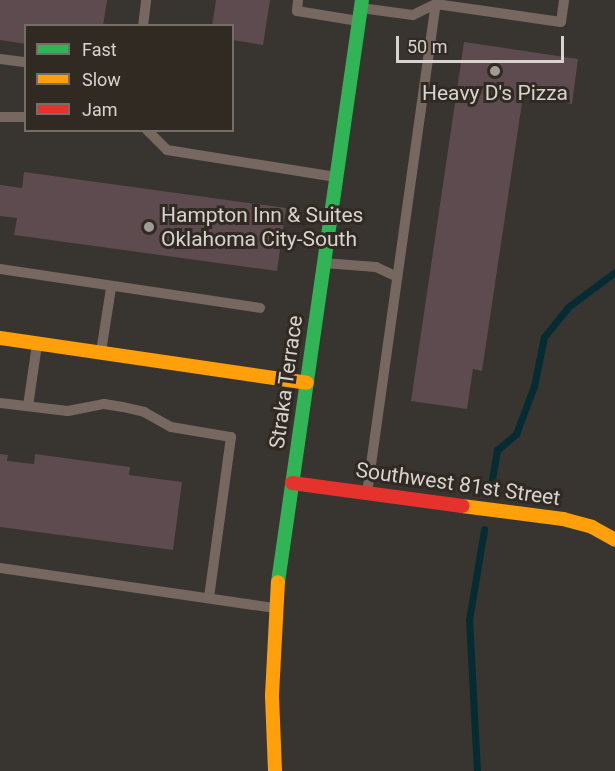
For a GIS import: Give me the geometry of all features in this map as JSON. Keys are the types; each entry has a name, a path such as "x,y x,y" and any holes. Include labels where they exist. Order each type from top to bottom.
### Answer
{"street":[{"name":"Straka Terrace","path":"275,771 272,695 275,608 360,10"},
{"path":"0,338 307,382"},
{"name":"Southwest 81st Street","path":"292,483 564,519 615,540"}],"lane":[{"path":"142,24 146,0"},
{"path":"298,0 297,10 360,10 413,15 436,4 467,4 561,22 564,0"},
{"path":"367,493 436,4"},
{"path":"0,59 24,62"},
{"path":"0,117 24,117"},
{"path":"149,132 167,150 336,177"},
{"path":"324,263 376,267 397,277"},
{"path":"0,269 111,288 260,308"},
{"path":"101,352 111,288"},
{"path":"28,406 37,343"},
{"path":"0,403 68,411 104,404 144,412 171,428 231,437 208,598"},
{"path":"0,568 275,608"}],"building":[{"path":"0,0 107,0 103,24 24,24 24,44 0,40"},
{"path":"216,0 270,0 263,45 234,40 234,24 212,24"},
{"path":"464,42 578,59 572,104 523,96 482,371 473,369 467,409 411,401"},
{"name":"Hampton Inn & Suites Oklahoma City-South","path":"24,172 286,208 277,271 14,235 17,218 0,216 0,185 22,188"},
{"path":"0,454 8,455 7,461 34,464 35,454 130,467 129,475 182,482 173,550 0,527"}],"waterway":[{"path":"490,491 497,450 516,434 534,386 544,337 568,307 615,272"},
{"path":"477,771 469,620 484,529"}],"traffic: fast":[{"path":"278,582 362,0"}],"traffic: slow":[{"path":"0,338 307,383"},
{"path":"462,506 563,519 592,527 615,540"},
{"path":"275,771 272,695 278,582"}],"traffic: jam":[{"path":"292,483 462,506"}],"place":[{"name":"Heavy D's Pizza","path":"495,71"},
{"name":"Hampton Inn & Suites Oklahoma City-South","path":"149,227"}]}
